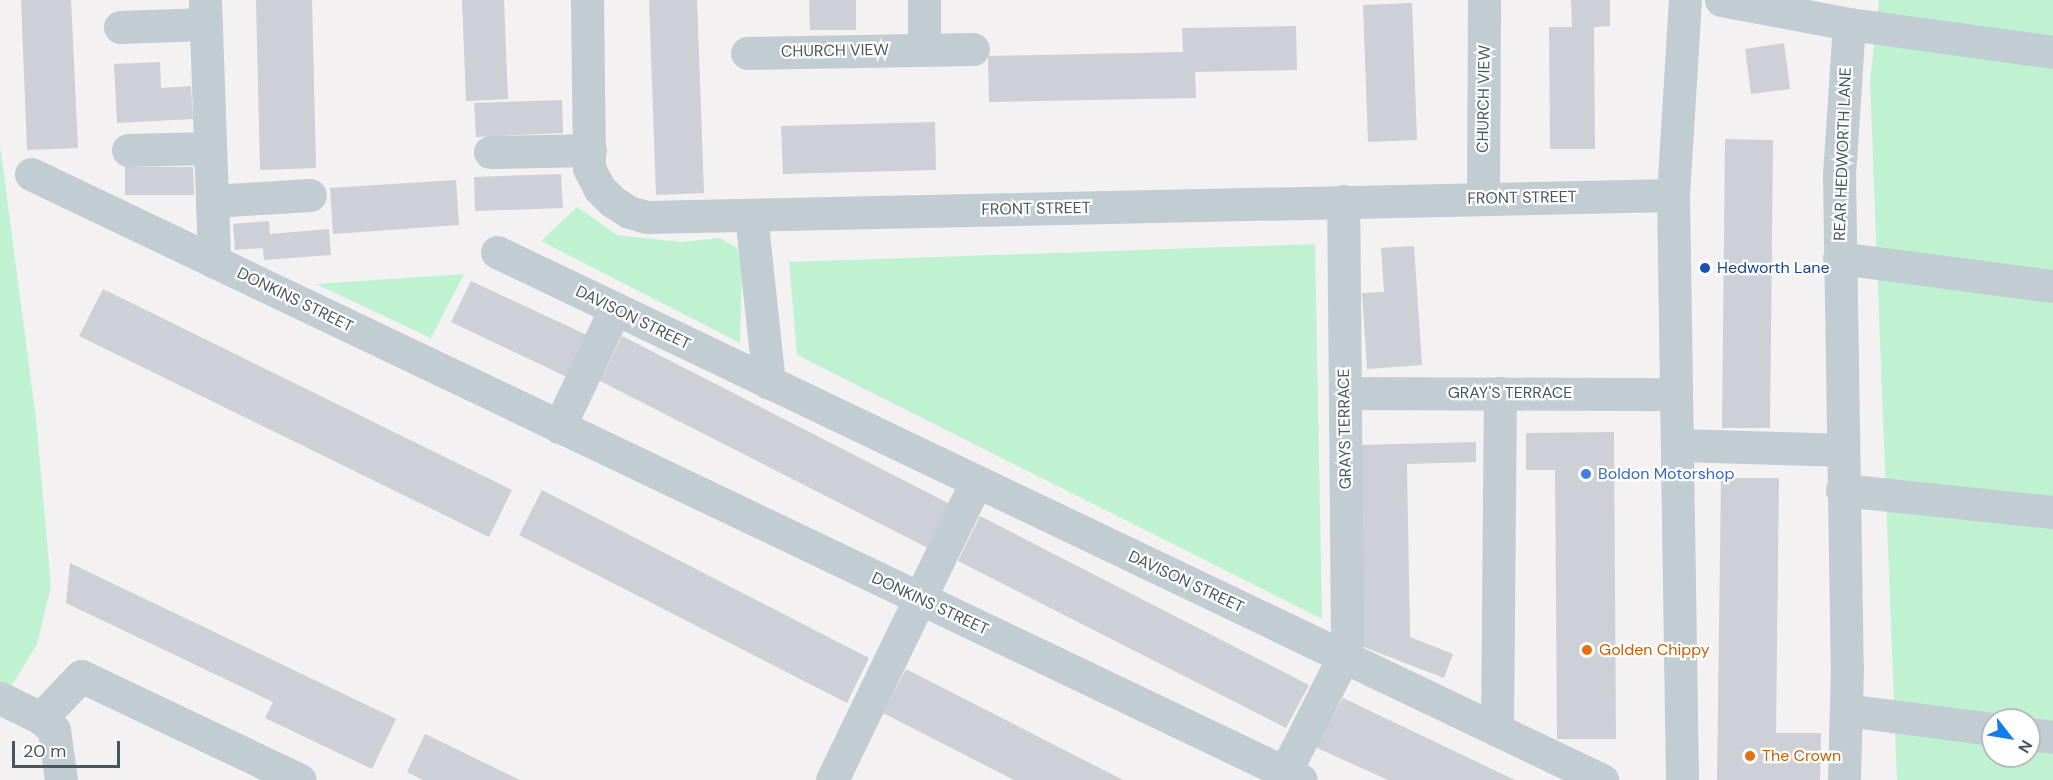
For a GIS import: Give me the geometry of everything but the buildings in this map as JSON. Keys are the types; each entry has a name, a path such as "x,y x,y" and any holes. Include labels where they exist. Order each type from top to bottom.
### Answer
{"street":[{"name":"FRONT STREET","path":"587,0 590,168 599,188 629,212 647,218 1673,195"},
{"path":"924,0 924,50"},
{"name":"CHURCH VIEW","path":"1483,199 1485,0"},
{"path":"1682,780 1673,195 1685,0"},
{"path":"1721,0 1849,24 2053,52"},
{"path":"120,27 205,12 214,262"},
{"name":"REAR HEDWORTH LANE","path":"1844,780 1846,710 1839,174 1849,24"},
{"name":"CHURCH VIEW","path":"747,53 973,49"},
{"path":"128,150 210,148"},
{"path":"490,152 590,150"},
{"name":"DONKINS STREET","path":"31,174 919,598 1289,778"},
{"path":"212,201 310,195"},
{"name":"GRAYS TERRACE","path":"1343,201 1347,641 1344,656"},
{"path":"751,215 770,383"},
{"name":"DAVISON STREET","path":"497,252 1602,780"},
{"path":"1839,258 2053,286"},
{"path":"559,427 615,309"},
{"name":"GRAY'S TERRACE","path":"1345,393 1676,394"},
{"path":"1497,730 1500,393"},
{"path":"1677,445 1841,450"},
{"path":"832,780 976,482"},
{"path":"1842,490 2053,512"},
{"path":"1289,778 1344,656"},
{"path":"41,718 81,676 300,780"},
{"path":"0,698 41,718 54,730 61,780"},
{"path":"1846,710 1981,727"}],"green space":[{"path":"1879,0 2053,0 2053,780 1897,780 1870,81"},
{"path":"0,145 36,419 51,586 37,644 10,688 0,683"},
{"path":"577,207 617,235 681,242 720,238 737,248 742,265 740,343 541,241"},
{"path":"1315,244 1322,619 797,355 789,262"},
{"path":"464,274 431,338 316,284"}],"place":[{"name":"Hedworth Lane","path":"1705,268"},
{"name":"Boldon Motorshop","path":"1586,474"},
{"name":"Golden Chippy","path":"1587,650"},
{"name":"The Crown","path":"1750,756"}]}
